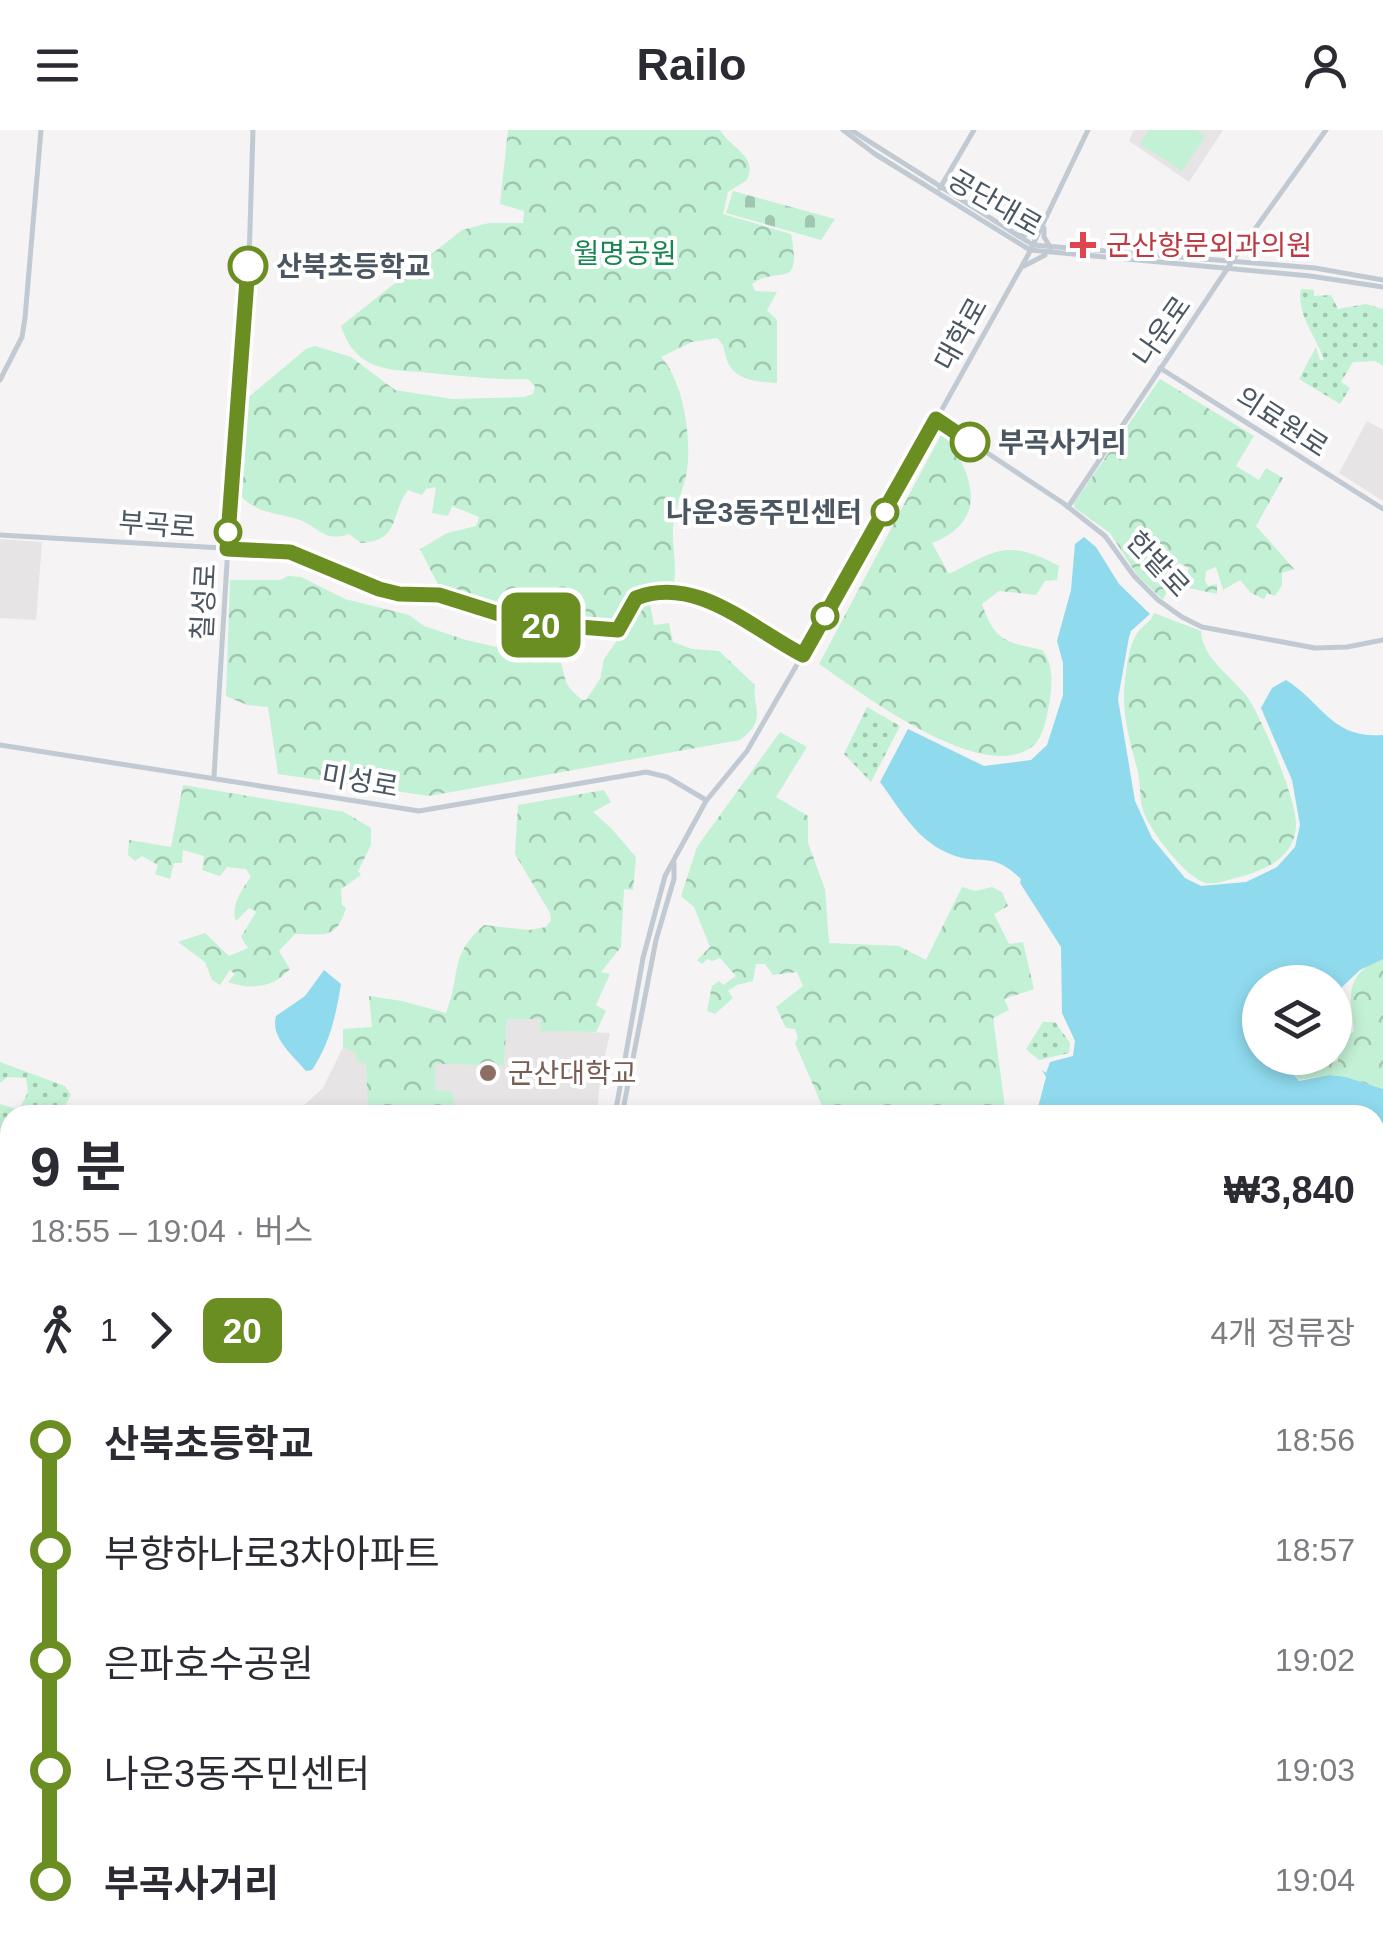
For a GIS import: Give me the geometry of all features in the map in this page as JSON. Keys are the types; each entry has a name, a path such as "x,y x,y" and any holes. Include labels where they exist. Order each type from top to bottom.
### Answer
{"street":[{"path":"0,380 22,337 26,318 41,130"},
{"name":"칠성로","path":"214,777 227,549 248,294 253,130"},
{"name":"공단대로","path":"847,130 1015,238"},
{"name":"공단대로","path":"847,130 875,154 1032,248 1231,266 1328,270 1383,283"},
{"path":"940,188 974,130"},
{"name":"대학로","path":"617,1105 650,930 666,876 706,801 747,751 803,655 1032,248 1088,130"},
{"name":"나운로","path":"1068,507 1326,130"},
{"path":"1042,226 1051,251 1021,268 1022,252 1015,238 1042,226"},
{"name":"의료원로","path":"1160,368 1383,510"},
{"name":"한밭로","path":"936,419 1068,507 1105,536 1134,576 1158,600 1202,627 1323,649 1383,640"},
{"name":"부곡로","path":"0,535 290,552 399,594 439,595 502,617 564,628 618,630 636,598 676,591 726,609 767,637 803,655"},
{"name":"미성로","path":"0,745 419,811 646,772 666,777 706,801"},
{"name":"대학로","path":"624,1105 656,940 674,879 674,860"}],"shaded area":[{"path":"1134,130 1223,130 1189,182 1129,141"},
{"path":"1367,421 1383,430 1383,501 1339,473"},
{"path":"0,539 42,542 36,620 0,618"},
{"path":"507,1019 542,1019 540,1030 610,1033 598,1105 455,1105 452,1092 435,1091 435,1063 504,1065"},
{"path":"343,1047 357,1054 366,1065 368,1105 304,1105 323,1088"}],"green space":[{"name":"월명공원","path":"508,130 720,130 749,164 747,180 728,192 723,214 791,234 791,270 752,284 755,291 777,292 767,310 777,320 777,383 748,379 735,372 717,338 692,342 661,357 681,397 688,447 686,476 674,522 674,583 632,599 614,629 528,619 444,596 420,549 447,533 476,526 479,517 452,506 448,516 432,513 436,487 426,489 422,495 408,490 388,532 374,541 361,543 349,534 327,535 297,519 258,509 237,492 245,400 306,349 315,346 351,357 395,390 452,399 533,394 535,386 528,379 382,367 358,355 341,326 462,230 489,223 523,223 524,211 500,204"},
{"path":"1149,130 1196,130 1205,136 1182,171 1140,144"},
{"path":"733,191 835,219 821,240 726,213"},
{"path":"1301,289 1314,290 1314,296 1331,295 1338,309 1366,304 1383,309 1383,366 1375,361 1353,362 1341,382 1350,388 1340,404 1299,379 1316,347 1320,360 1324,360 1301,308"},
{"path":"1160,379 1254,436 1236,466 1259,480 1266,468 1283,478 1256,526 1294,569 1282,573 1282,585 1275,596 1267,593 1264,599 1251,593 1240,580 1223,590 1216,567 1206,571 1205,581 1208,586 1217,584 1217,594 1184,587 1189,568 1179,563 1163,600 1137,575 1110,533 1075,508 1074,503"},
{"path":"942,433 962,464 971,494 963,522 932,543 949,574 990,554 1013,550 1059,566 1057,580 1045,581 1036,595 999,591 982,604 997,633 1011,642 1042,650 1051,670 1049,703 1041,734 1034,745 1012,755 986,754 955,746 892,713 819,664"},
{"path":"301,577 345,599 409,615 424,626 466,640 509,650 545,649 560,660 568,685 582,700 586,700 600,679 604,659 634,606 649,598 654,625 669,623 673,642 692,649 719,651 755,685 756,720 740,740 429,796 278,774 268,707 247,705 226,696 230,580 280,580"},
{"path":"1154,613 1201,631 1212,659 1248,698 1278,760 1295,813 1294,837 1283,856 1254,873 1210,884 1195,878 1169,852 1144,813 1126,724 1124,691 1134,640"},
{"path":"867,707 900,726 871,782 844,754"},
{"path":"780,732 807,747 776,797 808,816 808,843 825,889 829,943 899,946 926,960 962,887 975,891 992,887 1002,892 1008,906 994,914 1009,944 1023,942 1034,989 1004,999 1009,1010 993,1018 1005,1105 822,1105 795,1043 795,1029 786,1028 776,1007 803,986 797,972 773,975 765,964 756,964 753,981 728,991 733,998 715,1014 707,1011 712,986 719,981 723,985 736,976 720,958 702,964 697,960 710,947 694,907 681,896 697,847"},
{"path":"183,785 344,812 371,828 371,845 358,871 361,875 341,889 342,905 346,908 338,926 327,933 295,934 279,951 290,969 269,984 245,986 228,982 235,974 230,970 220,985 212,980 205,962 178,942 205,933 229,956 248,948 241,937 256,912 249,908 236,921 235,915 238,898 251,877 246,869 227,867 220,876 202,870 204,856 183,850 182,863 174,863 170,879 155,874 158,865 142,856 135,861 128,855 129,840 171,847"},
{"path":"604,790 611,802 593,812 636,857 633,890 624,889 621,947 601,972 610,974 596,1005 606,1011 596,1032 540,1031 541,1019 507,1019 504,1065 435,1064 435,1090 452,1092 455,1105 368,1105 366,1065 356,1060 357,1054 343,1047 343,1029 372,1027 369,996 446,1013 460,956 484,925 529,930 546,927 551,920 515,854 518,805"},
{"path":"1383,959 1383,1089 1329,1075 1352,1075 1352,988 1368,965"},
{"path":"1043,1022 1055,1022 1070,1043 1069,1053 1039,1060 1026,1049"},
{"path":"0,1062 65,1086 71,1095 66,1105 22,1105 28,1092 26,1078 7,1077 0,1083"},
{"path":"1294,1075 1329,1075 1299,1080"}],"water":[{"path":"1084,537 1096,547 1119,584 1150,614 1131,631 1118,699 1135,801 1152,838 1185,878 1201,886 1246,882 1277,867 1295,847 1300,825 1292,780 1261,708 1272,688 1286,680 1339,725 1365,735 1383,735 1383,959 1352,978 1352,965 1242,965 1242,1075 1294,1075 1299,1081 1329,1075 1346,1077 1383,1089 1383,1105 1039,1105 1046,1077 1042,1070 1046,1073 1050,1062 1073,1056 1075,1041 1062,1013 1061,947 1021,879 993,861 961,858 938,848 910,823 880,782 908,729 984,766 1031,760 1047,745 1063,695 1063,663 1057,641 1071,590 1075,544"},
{"path":"324,970 341,984 323,1050 312,1070 306,1071 279,1039 276,1016 305,996"}],"bus line":[{"name":"20","path":"248,266 227,549 290,552 399,594 439,595 528,623 618,630 636,598 685,592 726,609 767,637 803,655 936,419 970,442"}],"place":[{"name":"군산항문외과의원","path":"1083,245"},
{"name":"산북초등학교","path":"248,266"},
{"name":"부곡사거리","path":"970,442"},
{"name":"나운3동주민센터","path":"885,512"},
{"name":"군산대학교","path":"488,1073"}]}
